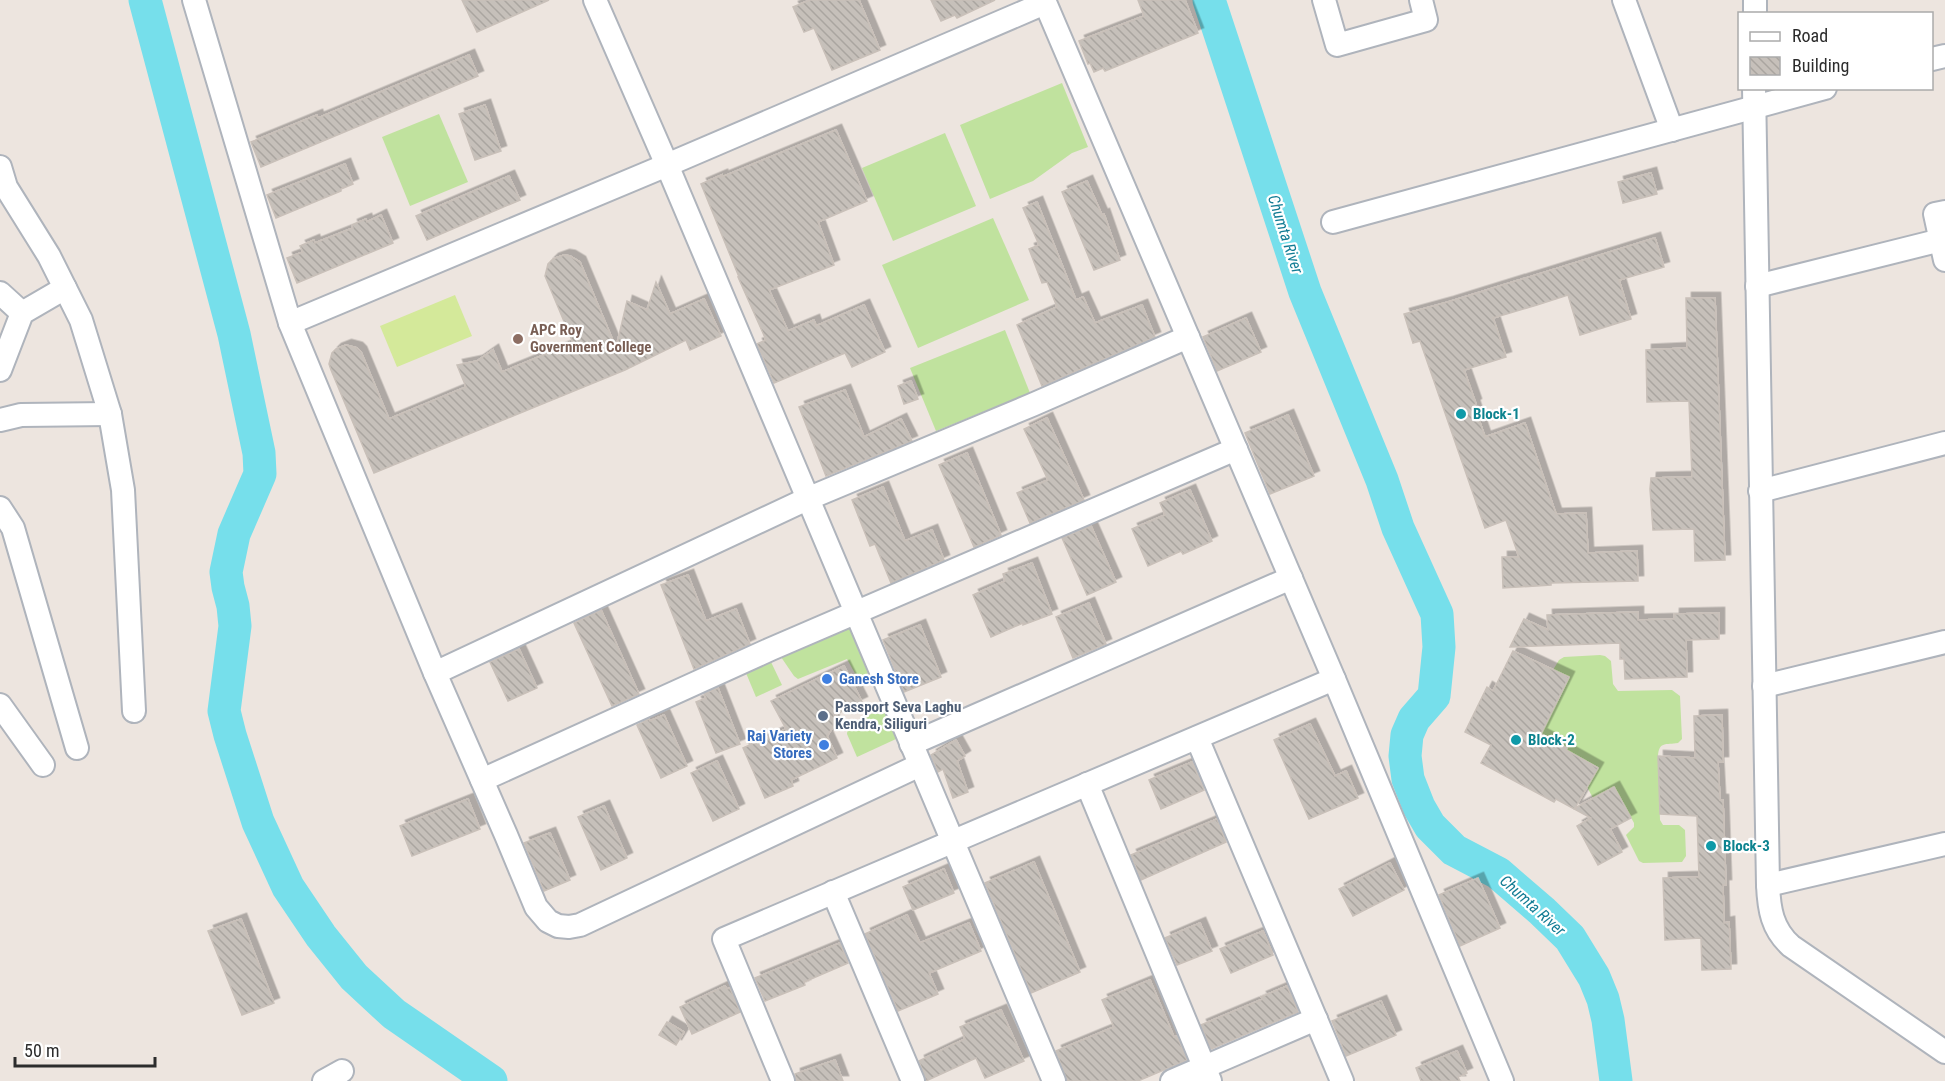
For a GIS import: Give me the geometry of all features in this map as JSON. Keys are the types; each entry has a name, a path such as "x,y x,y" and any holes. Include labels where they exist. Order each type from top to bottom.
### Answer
{"street":[{"path":"194,0 290,323 435,673 540,915 558,926 580,925 920,765"},
{"path":"595,0 1054,1081"},
{"path":"1324,0 1337,45 1426,20 1420,0"},
{"path":"1624,0 1672,130"},
{"path":"290,323 667,165 1045,2 1334,679 1502,1081"},
{"path":"1333,222 1672,130 1753,98 1811,90"},
{"path":"1753,98 1770,913 1783,939 1945,1052"},
{"path":"0,167 5,191 49,256 81,320 110,414 123,490 134,711"},
{"path":"1757,286 1943,250 1935,214 1945,212"},
{"path":"0,370 22,313 65,288"},
{"path":"0,293 22,313"},
{"path":"435,673 807,499 1188,337"},
{"path":"0,420 21,415 110,414"},
{"path":"1761,491 1945,443"},
{"path":"482,780 760,654 1236,449"},
{"path":"0,508 14,528 77,748"},
{"path":"911,744 1291,578"},
{"path":"1764,686 1945,642"},
{"path":"783,1081 724,939 1334,679"},
{"path":"4,720 44,765"},
{"path":"1197,738 1342,1081"},
{"path":"1087,784 1207,1074"},
{"path":"1768,885 1945,844"},
{"path":"833,892 913,1081"},
{"path":"1172,1081 1207,1074 1316,1019"}],"green space":[{"path":"1062,83 1088,147 1072,153 1033,181 990,199 960,125"},
{"path":"439,114 468,182 410,206 382,137"},
{"path":"945,133 976,206 893,241 862,168"},
{"path":"993,218 1029,300 918,348 882,265"},
{"path":"455,295 472,336 397,367 380,326"},
{"path":"1005,330 1030,393 936,431 910,368"},
{"path":"849,627 868,673 863,677 858,679 847,659 798,679 781,657"},
{"path":"1600,655 1611,661 1613,684 1618,691 1672,690 1680,696 1682,739 1678,743 1662,746 1658,756 1660,820 1663,825 1679,825 1685,830 1686,856 1682,862 1643,863 1639,861 1626,835 1634,827 1634,823 1615,788 1593,798 1587,787 1598,767 1541,734 1551,714 1523,700 1529,688 1558,701 1569,678 1553,670 1559,660 1564,657"},
{"path":"771,662 782,685 756,697 746,673"},
{"path":"883,708 896,739 857,757 847,734 848,726"}],"building":[{"path":"462,0 549,0 477,32"},
{"path":"810,0 859,0 880,50 832,70 814,28 804,32 793,7"},
{"path":"931,0 995,0 957,18 955,15 941,21"},
{"path":"1138,0 1185,0 1198,33 1105,71 1103,68 1094,72 1090,63 1088,64 1079,41 1144,16"},
{"path":"469,55 478,76 261,167 251,142 317,115 318,118"},
{"path":"485,105 501,151 475,160 459,114"},
{"path":"836,130 867,201 818,222 834,265 769,290 788,331 814,320 816,326 864,305 885,352 852,367 845,353 774,383 757,344 766,340 701,184"},
{"path":"345,164 353,184 276,218 267,195"},
{"path":"1651,173 1657,194 1623,203 1618,182"},
{"path":"509,176 520,200 427,240 416,216"},
{"path":"1087,181 1102,215 1104,214 1120,260 1094,270 1062,192"},
{"path":"1037,202 1076,300 1083,297 1095,323 1142,305 1155,337 1042,386 1017,325 1057,307 1047,282 1042,283 1029,249 1039,245 1023,208"},
{"path":"381,215 393,243 297,283 287,258 303,252 300,246 314,240 315,243 353,228 352,225 366,219 367,222"},
{"name":"Block-1","path":"1655,238 1664,267 1619,280 1631,319 1580,335 1568,295 1493,318 1506,357 1464,370 1485,437 1525,423 1556,514 1586,513 1588,553 1637,551 1638,581 1551,583 1551,585 1503,588 1502,557 1519,557 1506,520 1485,528 1420,341 1413,343 1404,314"},
{"path":"564,255 580,262 616,348 627,301 647,310 656,282 670,314 704,299 721,336 690,350 686,340 625,370 374,473 331,370 329,364 332,353 346,345 357,348 361,352 389,419 466,387 457,365 477,361 493,350 502,372 573,343 545,276 548,264 553,259"},
{"path":"1686,298 1715,298 1725,560 1695,561 1694,529 1653,530 1651,478 1692,477 1689,401 1647,402 1646,350 1687,348"},
{"path":"1246,318 1261,352 1217,371 1203,337"},
{"path":"911,381 918,399 904,404 898,386"},
{"path":"845,390 864,437 901,419 912,441 826,476 799,407"},
{"path":"1288,415 1314,476 1270,494 1245,433"},
{"path":"1047,418 1084,500 1030,523 1017,493 1048,480 1024,429"},
{"path":"967,453 1001,535 974,547 939,465"},
{"path":"883,487 905,541 932,530 944,560 891,583 875,544 870,546 852,500"},
{"path":"1190,490 1212,541 1183,554 1181,551 1148,566 1132,529 1165,515 1160,503"},
{"path":"1091,526 1116,582 1087,595 1062,538"},
{"path":"1032,563 1052,614 1023,625 1023,623 991,637 973,595 1005,581 1003,574"},
{"path":"688,575 706,621 736,609 750,644 694,669 661,585"},
{"path":"1089,603 1106,644 1073,658 1056,617"},
{"path":"601,610 639,694 612,706 574,623"},
{"path":"1638,612 1638,620 1674,619 1674,614 1719,613 1719,639 1686,640 1687,677 1625,679 1624,659 1620,659 1620,643 1510,647 1524,619 1548,630 1547,615"},
{"path":"920,625 941,677 904,692 883,640"},
{"path":"519,649 537,688 508,701 490,662"},
{"name":"Block-2","path":"1513,651 1569,677 1541,734 1598,768 1575,808 1614,787 1631,818 1610,829 1622,852 1598,865 1577,826 1591,818 1556,799 1554,802 1481,763 1491,745 1465,732 1487,687 1493,691"},
{"path":"844,666 862,702 834,715 833,727 827,736 837,758 791,780 793,786 765,798 743,748 786,729 771,701"},
{"path":"718,688 740,744 716,753 696,702 706,698 704,694"},
{"path":"664,715 687,766 661,778 637,725"},
{"name":"Block-3","path":"1722,715 1723,762 1718,762 1720,800 1723,800 1726,885 1723,885 1724,923 1729,922 1731,969 1702,970 1701,938 1665,940 1663,878 1699,877 1697,816 1660,814 1658,756 1695,758 1694,716"},
{"path":"1310,724 1335,776 1346,771 1358,798 1309,819 1274,740"},
{"path":"956,740 965,756 957,761 968,792 953,798 943,769 938,772 931,755"},
{"path":"717,761 739,809 713,821 691,773"},
{"path":"1192,762 1204,790 1161,809 1149,780"},
{"path":"468,799 480,829 412,856 400,826"},
{"path":"604,806 627,858 601,870 578,817"},
{"path":"1217,819 1226,842 1141,880 1131,855"},
{"path":"550,833 570,880 544,891 524,843"},
{"path":"1034,862 1080,972 1031,993 985,883"},
{"path":"1390,863 1404,890 1353,916 1339,889"},
{"path":"944,869 954,893 913,910 903,887"},
{"path":"1478,878 1500,928 1460,946 1439,895"},
{"path":"907,915 920,943 969,923 981,951 929,973 938,994 898,1011 865,934"},
{"path":"241,919 274,1003 242,1015 208,931"},
{"path":"1200,923 1212,951 1177,965 1165,938"},
{"path":"1263,931 1273,955 1231,973 1220,949"},
{"path":"840,943 848,963 804,982 805,985 765,1001 755,978"},
{"path":"1150,980 1174,1037 1177,1036 1187,1060 1138,1081 1067,1081 1056,1051 1114,1027 1102,1000"},
{"path":"725,986 727,989 730,988 740,1012 692,1034 680,1007"},
{"path":"1287,986 1298,1012 1211,1049 1201,1025 1263,999 1261,997"},
{"path":"1381,1001 1396,1035 1346,1056 1332,1021"},
{"path":"1001,1010 1024,1061 985,1078 976,1058 926,1081 919,1061 965,1039 960,1027"},
{"path":"667,1022 684,1032 676,1045 659,1035"},
{"path":"1457,1051 1467,1073 1458,1077 1460,1081 1421,1081 1416,1068"},
{"path":"835,1060 843,1081 796,1081 795,1074"}],"waterway":[{"path":"145,0 234,334 259,453 260,474 234,534 226,572 235,626 224,711 230,735 258,822 288,887 321,936 354,977 394,1014 491,1081"},
{"name":"Chumta River","path":"1209,0 1305,292 1382,480 1398,528 1437,614 1439,647 1434,696 1414,719 1407,735 1405,756 1408,779 1419,807 1430,826 1454,850 1498,873 1570,938 1594,977 1603,999 1616,1081"}],"place":[{"name":"APC Roy Government College","path":"518,339"},
{"name":"Block-1","path":"1461,414"},
{"name":"Ganesh Store","path":"827,679"},
{"name":"Passport Seva Laghu Kendra, Siliguri","path":"823,716"},
{"name":"Block-2","path":"1516,740"},
{"name":"Raj Variety Stores","path":"824,745"},
{"name":"Block-3","path":"1711,846"}]}
